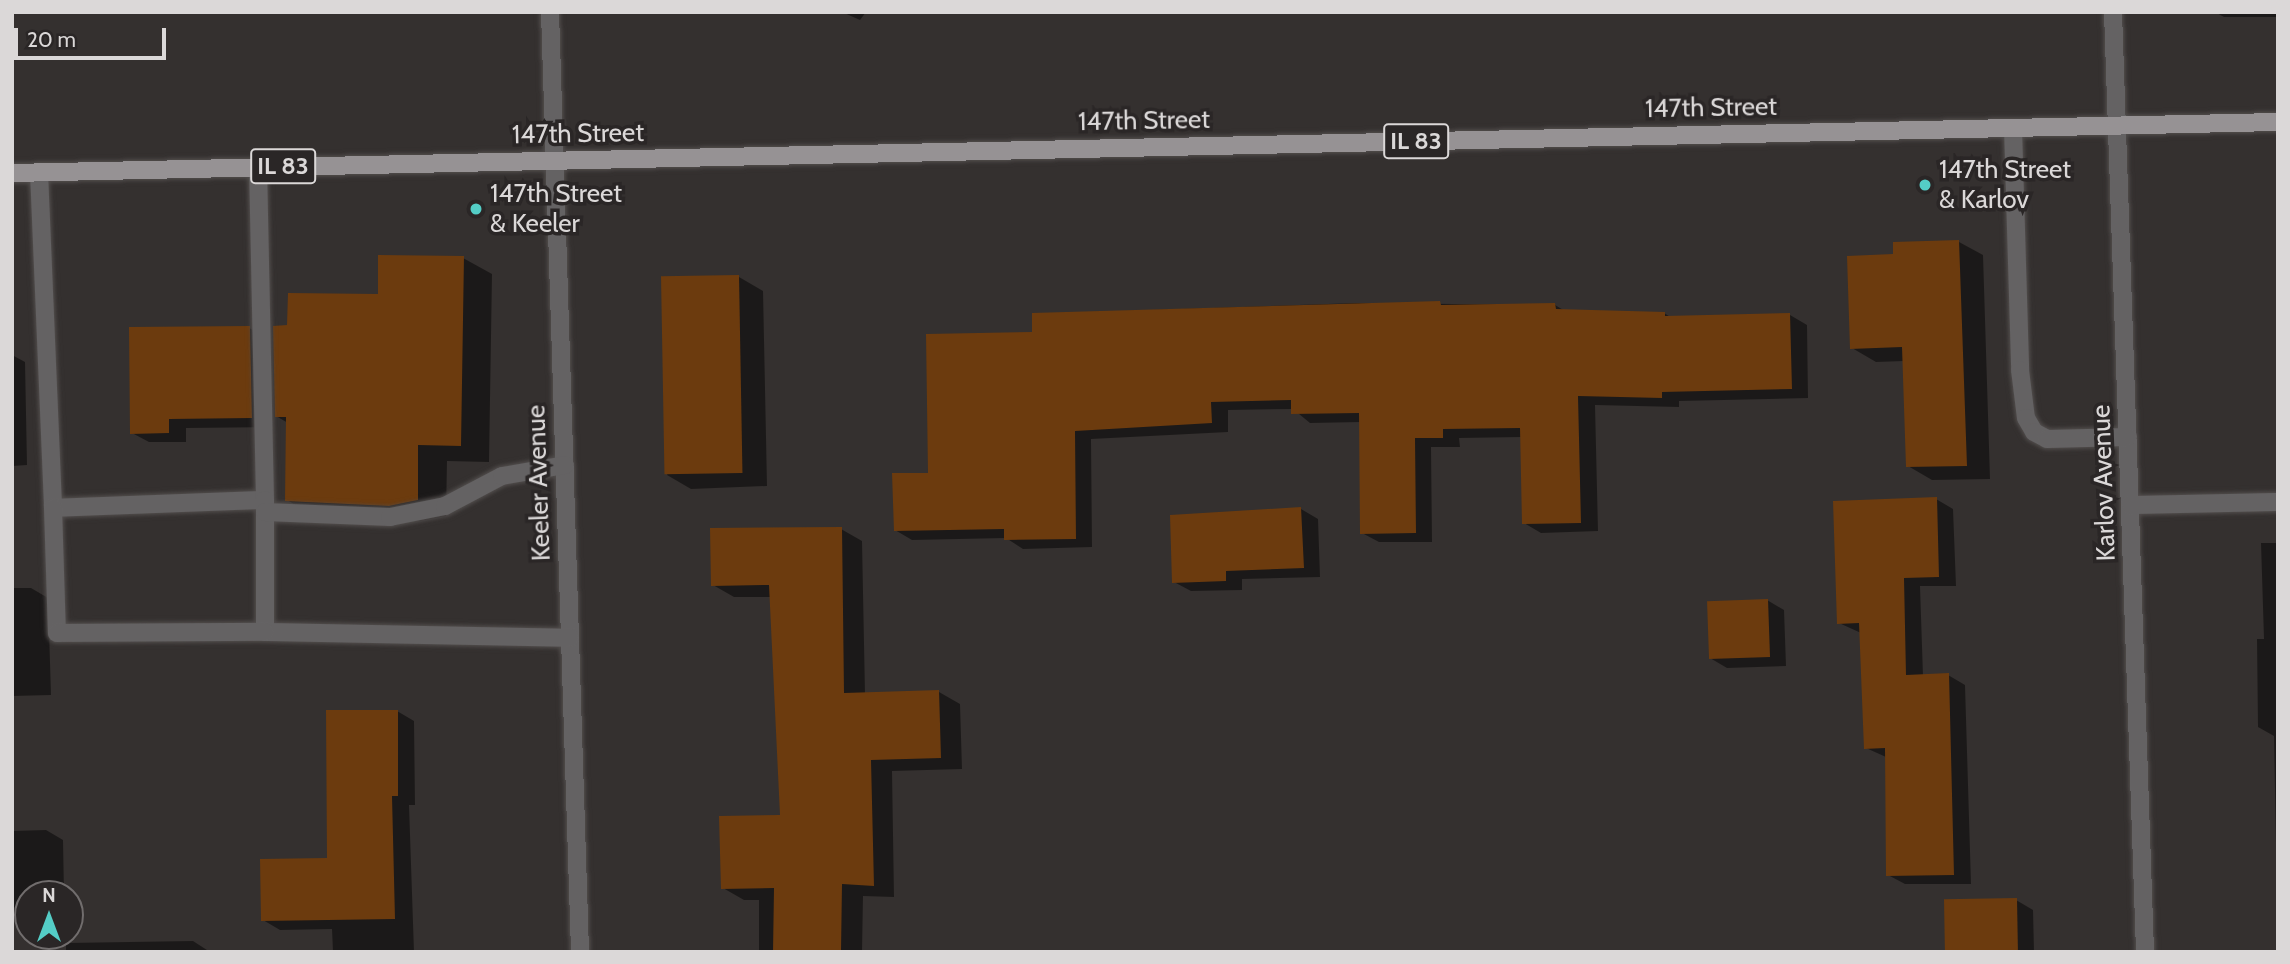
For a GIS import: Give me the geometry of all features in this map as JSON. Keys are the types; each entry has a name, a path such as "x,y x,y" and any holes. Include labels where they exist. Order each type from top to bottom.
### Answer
{"main road":[{"name":"147th Street","path":"12,173 2278,122"}],"street":[{"name":"Keeler Avenue","path":"551,12 580,952"},
{"name":"Karlov Avenue","path":"2113,12 2145,952"},
{"path":"2013,128 2020,370 2026,418 2034,432 2047,439 2128,437"},
{"path":"258,167 265,632"},
{"path":"39,172 57,634 265,632 570,638"},
{"path":"53,508 265,506 390,517 445,506 502,476 565,465"},
{"path":"2131,505 2278,502"}],"building":[{"path":"1959,240 1967,466 1906,467 1902,347 1850,349 1847,256 1893,254 1893,242"},
{"path":"378,255 464,256 461,446 418,445 418,500 389,506 285,501 286,417 275,417 273,326 287,325 288,293 378,294"},
{"path":"739,275 742,473 664,474 661,276"},
{"path":"1440,301 1441,305 1555,303 1556,309 1665,312 1665,316 1790,313 1792,389 1662,392 1662,398 1578,396 1581,523 1522,524 1520,428 1443,429 1443,438 1415,438 1416,533 1360,534 1359,413 1291,414 1291,400 1211,402 1212,423 1075,431 1076,539 1004,540 1004,529 894,531 892,473 928,473 926,334 1032,332 1032,313"},
{"path":"250,326 252,418 169,419 169,433 130,434 129,327"},
{"path":"1937,497 1939,577 1904,578 1906,675 1949,673 1954,875 1886,876 1885,748 1864,749 1859,623 1837,624 1833,501"},
{"path":"1301,507 1304,568 1226,571 1226,581 1172,583 1170,515"},
{"path":"842,527 844,693 939,690 941,758 871,760 874,886 842,884 841,952 773,952 774,888 721,889 719,816 780,815 769,585 711,586 710,528"},
{"path":"1768,599 1770,657 1709,659 1707,601"},
{"path":"326,710 398,710 398,796 392,796 395,919 261,921 260,859 327,858"},
{"path":"2017,898 2018,952 1945,952 1944,899"}],"place":[{"name":"147th Street & Karlov","path":"1925,185"},
{"name":"147th Street & Keeler","path":"476,209"}]}
